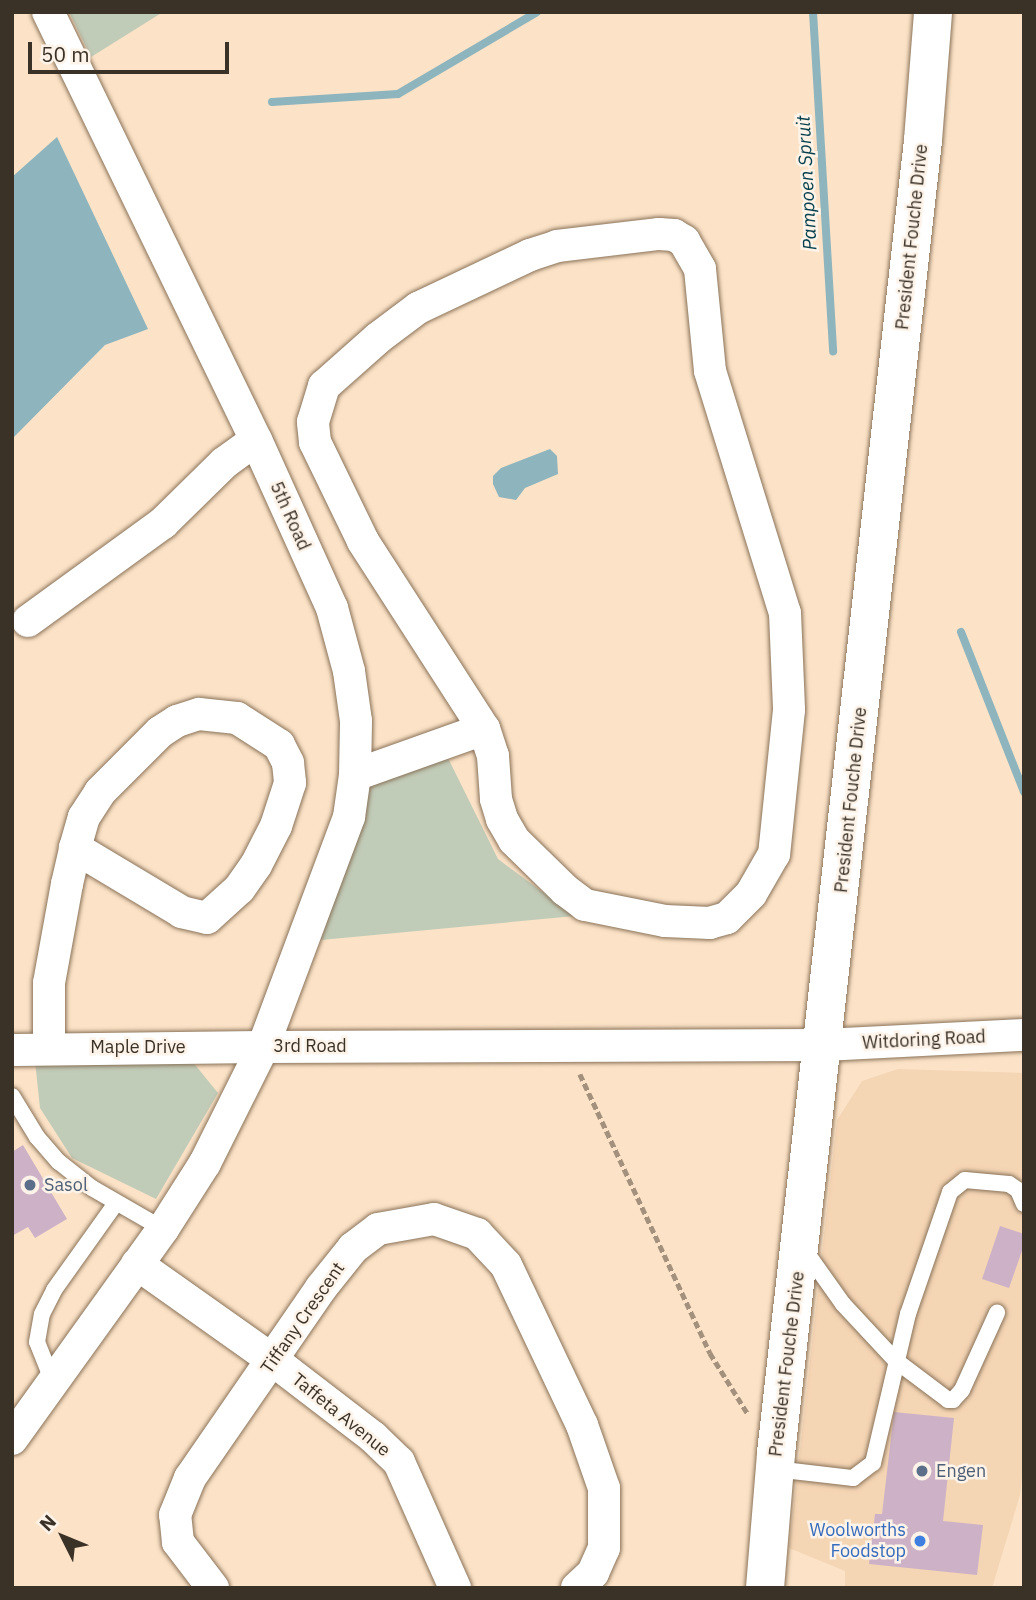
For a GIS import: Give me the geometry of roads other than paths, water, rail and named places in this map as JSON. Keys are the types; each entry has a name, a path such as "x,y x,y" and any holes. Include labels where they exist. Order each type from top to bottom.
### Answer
{"street":[{"name":"5th Road","path":"48,12 256,440 332,608 349,671 356,721 355,775 349,817 263,1046"},
{"name":"President Fouche Drive","path":"765,1588 776,1461 923,140 933,12"},
{"path":"659,234 674,235 692,251 699,269 710,371 785,613 789,710 774,854 751,894 727,918 709,923 665,921 585,905 565,890 514,840 502,819 496,799 493,756 484,730 363,541 315,442 316,406 324,386 378,338 418,308 530,255 557,246 659,234"},
{"path":"28,621 163,523 224,463 256,440"},
{"path":"49,1048 49,983 75,848 84,817 100,792 160,732 177,721 200,714 237,718 279,745 288,764 290,783 276,826 256,865 239,889 207,918 182,912 75,848"},
{"path":"355,775 484,730"},
{"name":"Witdoring Road","path":"824,1045 1024,1035"},
{"name":"3rd Road","path":"12,1439 163,1229 205,1163 263,1046 824,1045"},
{"name":"Maple Drive","path":"12,1050 263,1046"},
{"name":"Tiffany Crescent","path":"213,1588 178,1542 175,1515 190,1478 274,1361 329,1278 354,1248 378,1229 434,1219 477,1234 506,1265 582,1425 604,1488 604,1548 593,1573 577,1588"},
{"name":"Taffeta Avenue","path":"137,1264 274,1361 373,1437 399,1462 455,1588"}],"lane":[{"path":"12,1096 37,1137 59,1163 116,1203 163,1229"},
{"path":"776,1461 853,1478 873,1463 895,1360 950,1192 965,1180 1009,1184 1018,1190 1024,1204"},
{"path":"53,1382 37,1346 42,1314 54,1290 116,1203"},
{"path":"801,1244 844,1304 895,1360 944,1398 953,1400 962,1390 997,1313"}],"water":[{"path":"57,137 148,329 105,345 12,439 12,177"},
{"path":"550,449 557,456 558,474 525,488 516,500 499,497 493,484 493,476 501,468"}],"waterway":[{"path":"272,102 398,94 537,12"},
{"name":"Pampoen Spruit","path":"813,12 833,351"},
{"name":"Pampoen Spruit","path":"961,632 1024,792"}],"place":[{"name":"Sasol","path":"30,1185"},
{"name":"Engen","path":"922,1471"},
{"name":"Woolworths Foodstop","path":"920,1541"}]}
